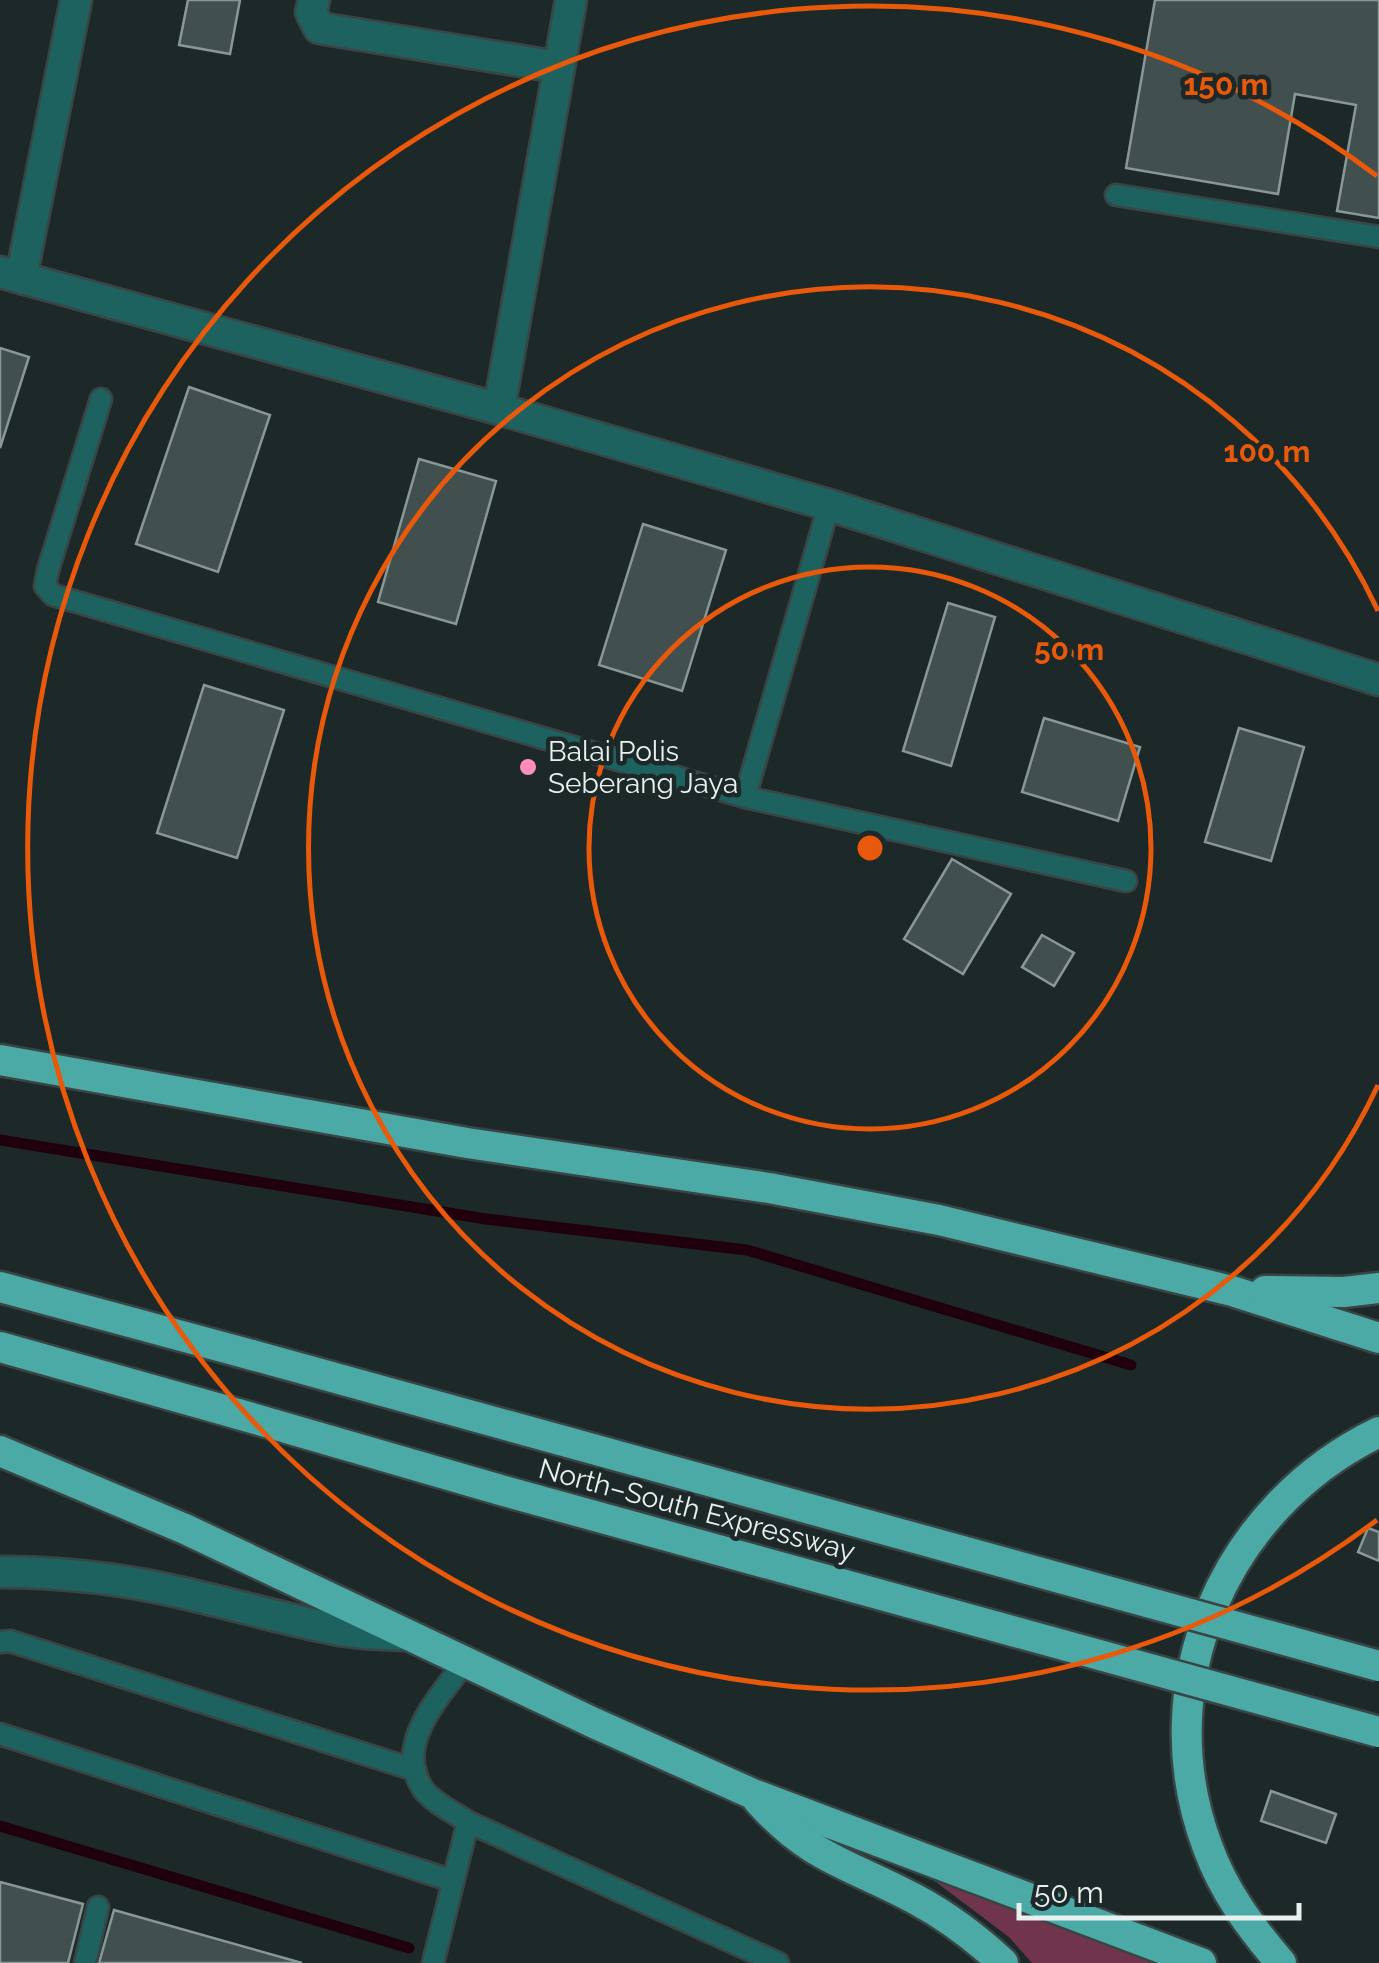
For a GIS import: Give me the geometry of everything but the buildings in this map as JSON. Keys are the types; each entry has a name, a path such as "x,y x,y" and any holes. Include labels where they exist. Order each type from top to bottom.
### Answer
{"highway":[{"path":"0,1060 467,1143 788,1191 939,1220 1232,1291 1379,1338"},
{"name":"North–South Expressway","path":"0,1287 1379,1666"},
{"path":"1232,1291 1344,1292 1379,1288"},
{"name":"North–South Expressway","path":"0,1347 504,1491 1379,1732"},
{"path":"1281,1963 1252,1929 1227,1890 1194,1803 1187,1726 1194,1665 1206,1620 1224,1578 1249,1538 1279,1502 1313,1471 1379,1432"},
{"path":"0,1451 185,1529 753,1794 1202,1963"},
{"path":"753,1794 799,1841 833,1862 950,1919 1003,1963"}],"street":[{"path":"76,0 11,275 499,409 830,506 1379,680"},
{"path":"314,0 311,12 319,28 558,67"},
{"path":"499,409 570,0"},
{"path":"0,1572 63,1574 182,1592 242,1610 345,1631 412,1636"}],"lane":[{"path":"1116,195 1379,237"},
{"path":"102,399 48,570 45,586 53,595 745,797 1126,880"},
{"path":"745,797 830,506"},
{"path":"0,1642 10,1640 416,1770"},
{"path":"464,1662 416,1732 416,1770 424,1791 468,1822 778,1963"},
{"path":"0,1734 453,1881"},
{"path":"433,1963 468,1822"},
{"path":"85,1963 98,1907"}],"shaded area":[{"path":"916,1867 1158,1963 1032,1963 1009,1937"}],"waterway":[{"path":"0,1140 486,1219 747,1250 1131,1365"},
{"path":"0,1826 409,1948"}],"place":[{"name":"Balai Polis Seberang Jaya","path":"528,767"}]}
